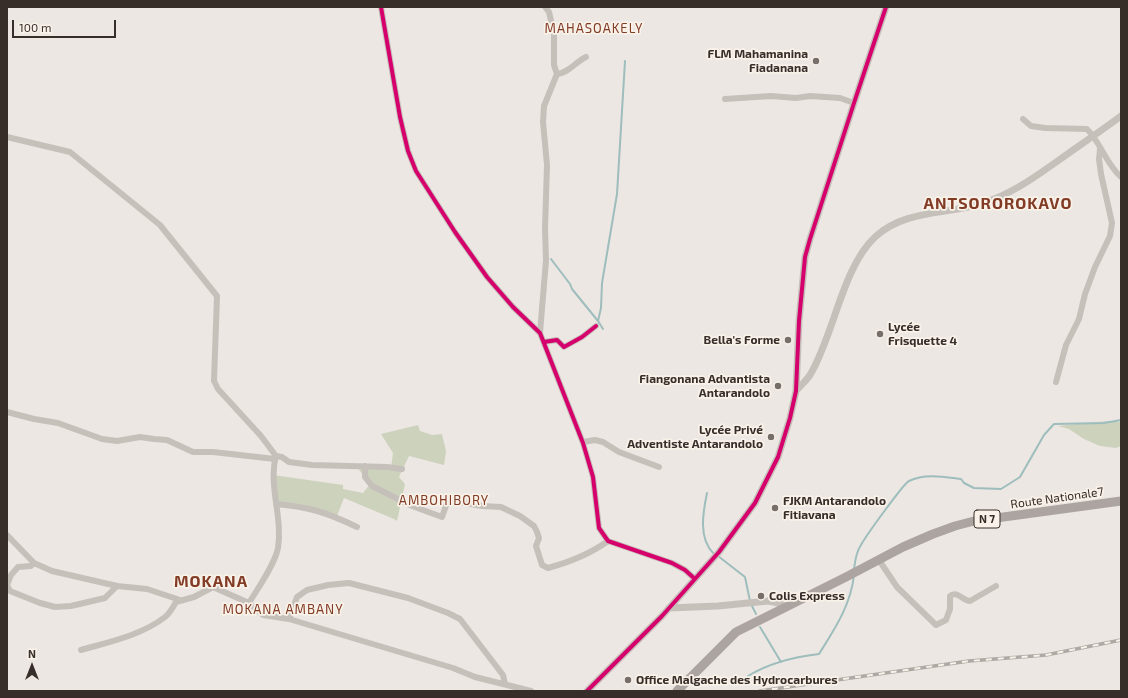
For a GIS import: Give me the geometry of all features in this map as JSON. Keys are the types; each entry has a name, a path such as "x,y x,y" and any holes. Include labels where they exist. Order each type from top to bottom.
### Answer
{"main road":[{"name":"Route Nationale7","path":"785,607 903,547 933,534 968,522 1121,501"},
{"name":"N 7","path":"677,691 736,632 785,607"}],"street":[{"path":"380,7 400,117 408,151 416,171 455,232 487,277 513,307 540,333 583,445 593,477 599,528 608,541 672,563 685,570 695,578"},
{"path":"540,333 546,260 545,228 547,165 543,122 544,106 557,74 554,65 554,30 549,12 545,7"},
{"path":"587,691 669,608 719,552 755,503 778,457 790,418 796,391 799,321 806,257 810,239 886,7"},
{"path":"557,74 566,73 579,60 586,57"},
{"path":"725,99 771,96 796,98 810,96 840,98 854,103"},
{"path":"796,391 809,376 827,339 849,278 866,246 876,236 893,224 916,215 970,207 991,201 1018,188 1121,116"},
{"path":"1023,119 1031,126 1045,128 1087,129 1094,136 1100,149 1116,173 1121,177"},
{"path":"7,137 70,152 160,225 217,296 214,380 218,389 261,436 275,457 273,476 279,536 278,549 273,561 249,603"},
{"path":"1056,382 1066,345 1079,319 1085,294 1095,267 1110,236 1112,223 1101,174 1099,159 1100,149"},
{"path":"544,342 557,340 564,347 596,326"},
{"path":"7,412 58,423 102,439 117,441 140,438 167,440 194,452 275,457 282,458 289,462 312,465 365,466 402,469"},
{"path":"583,445 595,440 603,442 619,452 659,467"},
{"path":"365,466 365,477 372,486 412,506 442,517 448,500 482,506 501,507 520,516 534,526 539,538 536,546 542,565 548,568 568,562 596,550 608,541"},
{"path":"276,504 321,511 357,527"},
{"path":"7,535 34,563 52,571 117,586 146,589 181,600"},
{"path":"878,560 897,587 936,625 946,620 950,610 950,596 953,594 970,601 996,586"},
{"path":"34,563 31,566 18,568 12,575 7,585 10,591 40,603 55,607 71,606 106,598 117,586"},
{"path":"289,619 297,597 307,590 328,585 349,584 408,598 448,613 460,620 502,675 505,684"},
{"path":"81,650 116,640 147,628 165,617 171,611 176,602 194,597 213,587 249,603 263,614 289,619 454,668 475,676 531,691"},
{"path":"669,608 718,606 768,601 779,603 785,607"}],"green space":[{"path":"1107,421 1121,422 1121,446 1116,448 1100,446 1084,439 1069,429 1058,426"},
{"path":"418,425 420,431 432,435 442,434 446,451 444,465 409,456 399,477 405,484 397,521 344,498 337,516 277,503 273,475 343,485 343,489 363,493 370,484 357,467 391,468 393,453 381,434"}],"waterway":[{"path":"603,329 598,321 601,308 602,283 617,194 625,61"},
{"path":"551,259 570,284 572,289 598,321"},
{"path":"854,569 859,548 893,500 909,481 928,476 942,477 961,479 964,483 974,488 1001,489 1020,477 1044,435 1054,424 1104,423 1121,420"},
{"path":"707,493 703,525 706,541 714,554"},
{"path":"718,556 745,577 750,601"},
{"path":"746,685 748,676 756,671 791,659 819,654 846,607 854,575"},
{"path":"752,606 756,614"},
{"path":"760,627 781,662"}],"railway":[{"path":"760,691 969,661 1046,655 1121,640"}],"cycle path":[{"path":"381,7 400,117 408,151 416,171 455,232 487,277 513,307 540,333 583,443 593,477 599,528 608,541 672,563 685,570 695,579"},
{"path":"587,691 662,616 719,552 755,503 778,457 790,418 796,391 799,321 805,257 886,7"},
{"path":"544,342 557,340 564,347 582,337 596,326"}],"place":[{"name":"FLM Mahamanina Fiadanana","path":"816,61"},
{"name":"Lycée Frisquette 4","path":"880,334"},
{"name":"Bella's Forme","path":"788,340"},
{"name":"Fiangonana Advantista Antarandolo","path":"778,386"},
{"name":"Lycée Privé Adventiste Antarandolo","path":"771,437"},
{"name":"FJKM Antarandolo Fitiavana","path":"775,508"},
{"name":"Colis Express","path":"761,596"},
{"name":"Office Malgache des Hydrocarbures","path":"628,680"}],"district":[{"name":"MAHASOAKELY","path":"594,29"},
{"name":"ANTSOROROKAVO","path":"998,204"},
{"name":"AMBOHIBORY","path":"444,501"},
{"name":"MOKANA","path":"211,582"},
{"name":"MOKANA AMBANY","path":"283,610"}]}
